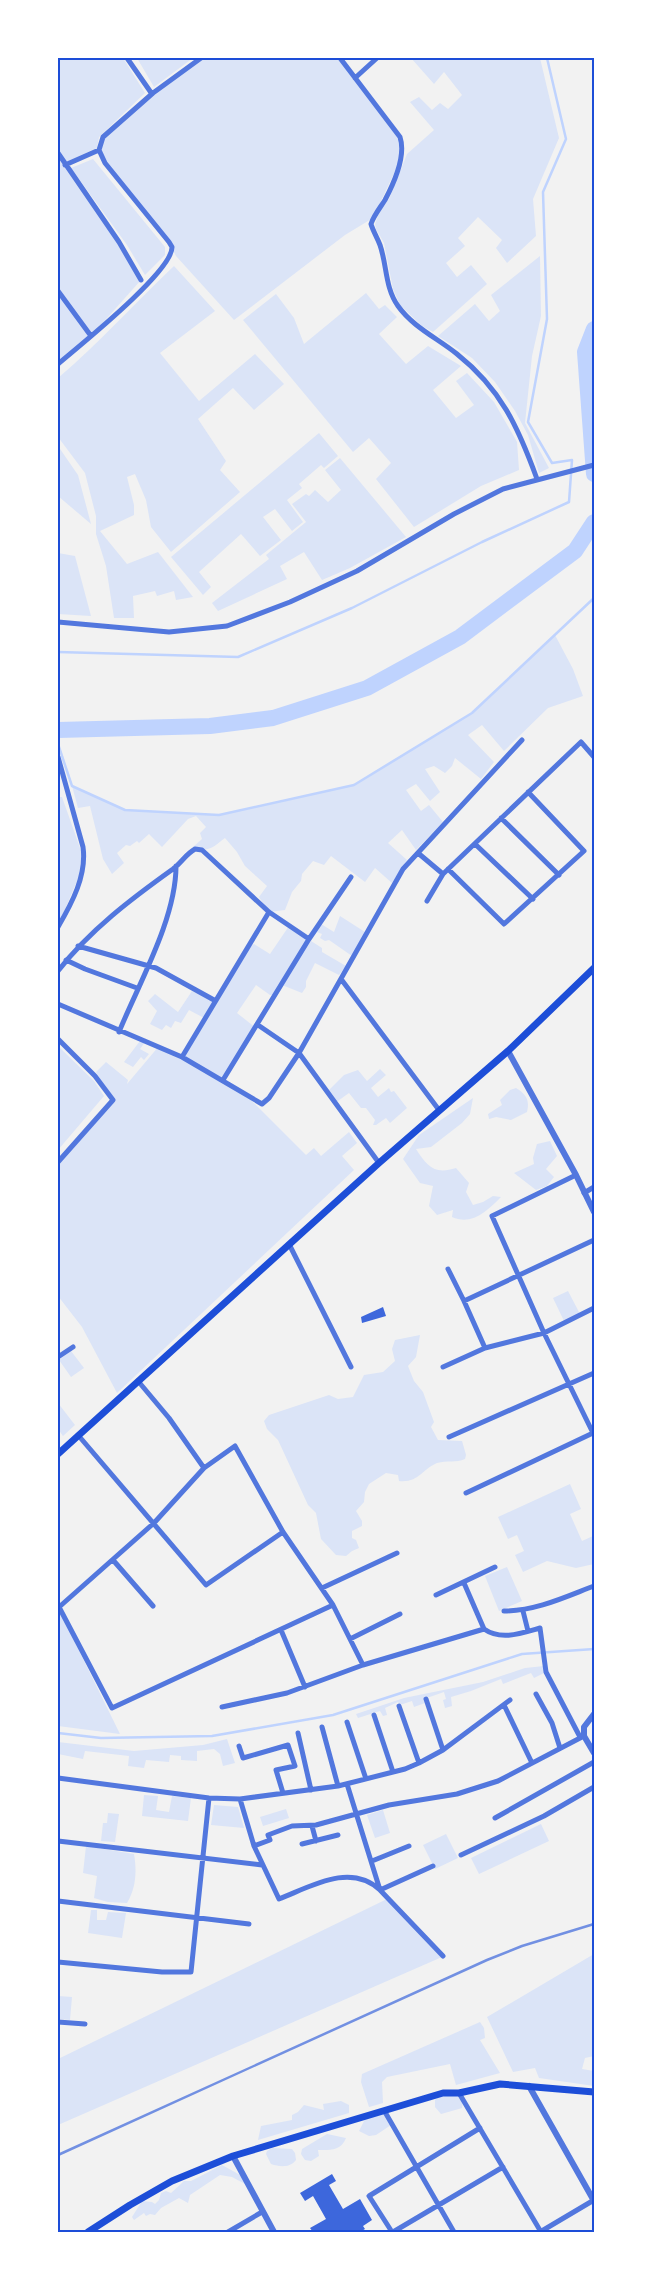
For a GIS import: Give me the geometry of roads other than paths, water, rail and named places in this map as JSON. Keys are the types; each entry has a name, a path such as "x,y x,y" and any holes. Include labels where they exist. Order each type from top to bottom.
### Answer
{"main road":[{"path":"58,1454 379,1163 508,1051 594,968"},
{"path":"88,2232 172,2181 233,2156 385,2112 443,2093 460,2092 500,2084 594,2092"}],"street":[{"path":"127,58 152,94"},
{"path":"58,364 91,336 161,270 170,259 172,252 170,242 105,163 99,150 103,136 109,130 152,94 201,58"},
{"path":"340,58 400,137 403,146 389,191 371,224 380,244 392,295 405,315 469,364 490,385 510,414 521,435 538,479"},
{"path":"355,78 377,58"},
{"path":"65,165 99,150"},
{"path":"58,153 114,234 141,280"},
{"path":"58,291 91,336"},
{"path":"58,622 169,632 227,626 290,602 357,571 454,514 503,489 594,465"},
{"path":"58,1004 119,1032 142,1039 182,1057 262,1104 269,1098 299,1053 403,868 522,740"},
{"path":"427,901 443,874 581,742 594,757"},
{"path":"58,757 83,847 84,870 58,927"},
{"path":"448,869 504,924 584,851 528,792"},
{"path":"501,818 559,875"},
{"path":"475,844 533,899"},
{"path":"58,970 78,946 132,899 176,866 188,853 195,849 202,850 269,912 309,939"},
{"path":"418,853 443,874"},
{"path":"119,1032 148,965 172,901 176,884 176,866"},
{"path":"223,1080 309,939 350,877"},
{"path":"182,1057 214,1000 269,912"},
{"path":"78,946 148,965 214,1000"},
{"path":"66,960 137,988"},
{"path":"342,979 439,1110"},
{"path":"258,1025 299,1053 379,1163"},
{"path":"58,1039 95,1076 113,1100 58,1162"},
{"path":"508,1051 576,1175 594,1212"},
{"path":"466,1493 593,1433 544,1333 492,1216 576,1175"},
{"path":"584,1193 594,1187"},
{"path":"464,1301 594,1240"},
{"path":"289,1244 351,1367"},
{"path":"448,1268 485,1348"},
{"path":"443,1367 485,1348 544,1333 594,1308"},
{"path":"58,1357 73,1347"},
{"path":"449,1437 594,1373"},
{"path":"138,1381 169,1418 204,1468"},
{"path":"78,1435 206,1585 283,1532"},
{"path":"333,1605 112,1708 58,1607 154,1523 204,1468 235,1446 283,1532 333,1605 363,1665"},
{"path":"322,1588 396,1552"},
{"path":"113,1560 153,1606"},
{"path":"436,1595 495,1567"},
{"path":"464,1583 484,1629"},
{"path":"504,1611 523,1611 594,1586"},
{"path":"523,1611 528,1631"},
{"path":"350,1639 400,1614"},
{"path":"222,1706 306,1687 363,1665 484,1629 506,1636 540,1628 546,1672 582,1737 594,1753"},
{"path":"281,1630 306,1687"},
{"path":"536,1694 552,1723 560,1748"},
{"path":"426,1699 443,1750"},
{"path":"58,1778 209,1798 240,1799 338,1786 393,1772 443,1750 510,1700"},
{"path":"504,1705 532,1763"},
{"path":"399,1706 418,1762"},
{"path":"582,1737 584,1726 594,1714"},
{"path":"374,1715 393,1772"},
{"path":"347,1722 366,1779"},
{"path":"322,1727 338,1786"},
{"path":"298,1733 311,1790"},
{"path":"254,1846 270,1840 268,1834 292,1826 312,1826 389,1805 458,1794 498,1781 582,1737"},
{"path":"239,1746 242,1758 288,1745 295,1766 276,1770 283,1793"},
{"path":"495,1818 594,1762"},
{"path":"347,1784 380,1890"},
{"path":"461,1855 544,1816 594,1787"},
{"path":"58,1962 162,1972 191,1972 209,1798"},
{"path":"240,1799 254,1846 279,1899 334,1877 365,1881 380,1890 443,1956"},
{"path":"312,1826 316,1841"},
{"path":"302,1844 338,1835"},
{"path":"58,1841 262,1865"},
{"path":"372,1861 408,1846"},
{"path":"380,1890 433,1866"},
{"path":"58,1901 249,1924"},
{"path":"58,2022 85,2024"},
{"path":"460,2092 540,2232 594,2201 529,2086"},
{"path":"385,2112 454,2232"},
{"path":"480,2128 369,2196 393,2232 503,2167"},
{"path":"233,2156 274,2232"},
{"path":"228,2232 262,2212"}],"waterway":[{"path":"58,652 238,657 352,608 482,542 569,502 572,460 552,463 528,422 547,319 543,192 566,139 547,58"},
{"path":"594,329 585,352 594,474"},
{"path":"58,730 210,726 273,718 367,688 460,637 575,551 594,522"},
{"path":"58,744 72,786 125,810 219,815 354,785 472,713 594,598"},
{"path":"58,1733 101,1738 212,1736 333,1715 522,1654 594,1649"}],"railway":[{"path":"58,2155 487,1960 522,1946 594,1924"}]}
